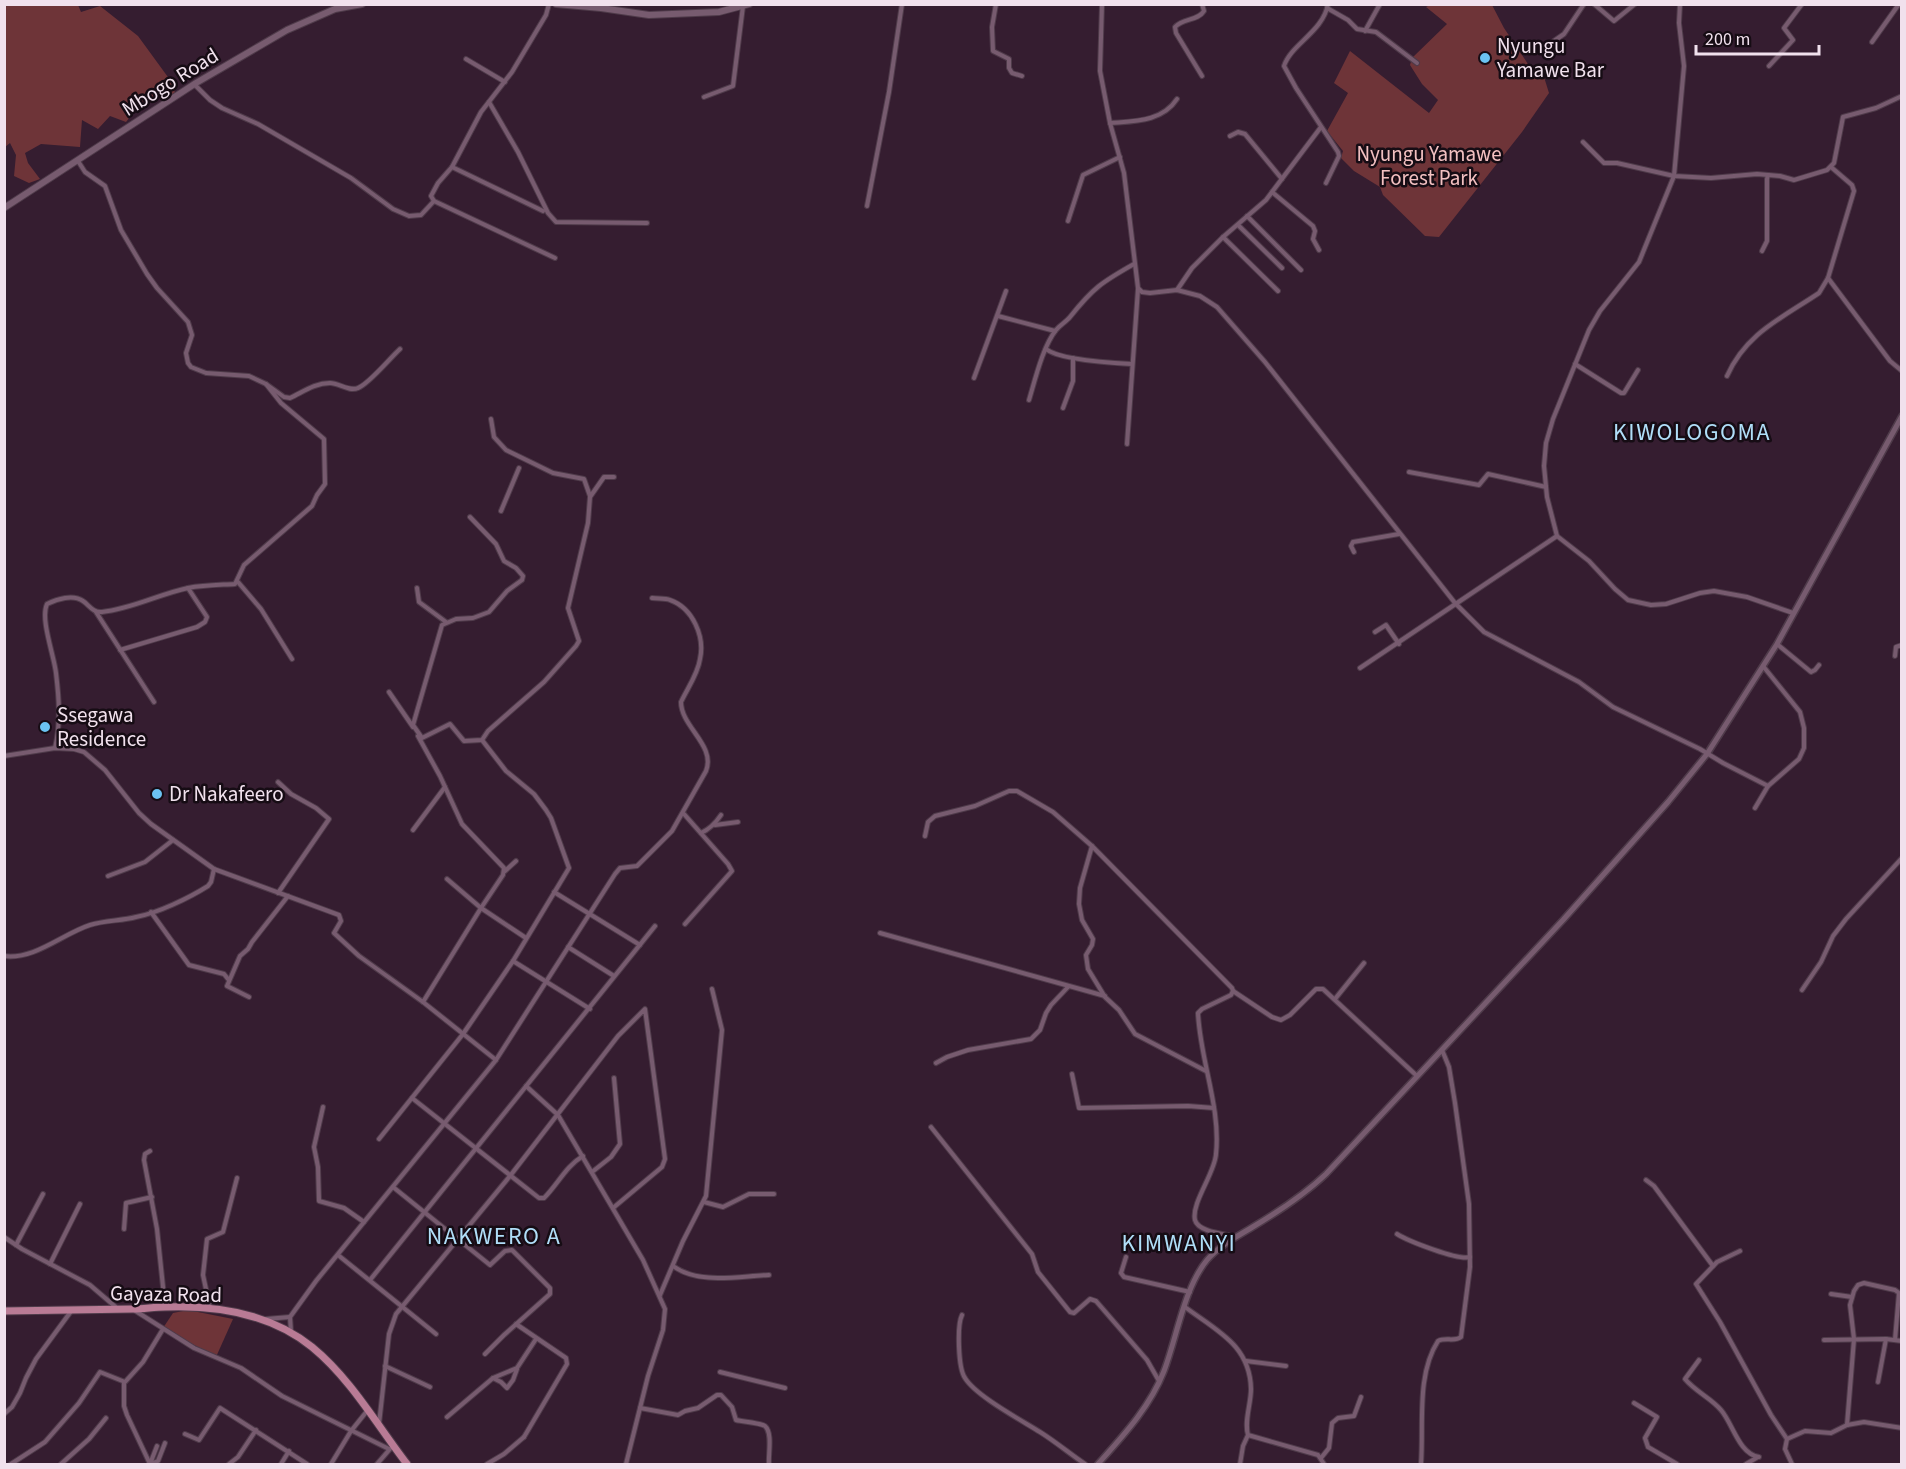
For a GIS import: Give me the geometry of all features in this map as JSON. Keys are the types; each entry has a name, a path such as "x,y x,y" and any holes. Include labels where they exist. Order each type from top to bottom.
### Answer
{"main road":[{"name":"Mbogo Road","path":"4,208 194,84 287,30 344,6 362,4"},
{"path":"555,4 649,15 720,12 746,5"},
{"name":"Gayaza Road","path":"4,1311 210,1308 239,1312 265,1320 310,1346 335,1370 379,1425 392,1449 407,1464"}],"street":[{"path":"434,201 432,193 452,167 481,112 505,82 546,15 549,4"},
{"path":"867,206 889,92 902,4"},
{"path":"996,4 993,51 1007,57 1010,62 1010,71 1022,76"},
{"path":"1102,4 1099,59 1102,85 1120,157 1138,288 1127,444"},
{"path":"1202,4 1204,11 1200,16 1182,21 1175,27 1176,33 1202,76"},
{"path":"1365,31 1380,4"},
{"path":"1541,50 1564,34 1584,4"},
{"path":"1594,4 1614,21 1635,4"},
{"path":"1680,4 1679,23 1684,66 1674,176 1639,262 1600,311 1589,330 1553,419 1546,443 1544,466 1552,521 1557,536 1589,561 1628,600 1638,603 1666,603 1714,591 1747,597 1793,613"},
{"path":"1769,66 1792,40 1784,28 1802,4"},
{"path":"1872,42 1899,4"},
{"path":"704,97 733,86 746,5"},
{"path":"1326,183 1339,154 1284,66 1290,55 1311,35 1328,6 1357,29 1376,32 1417,63"},
{"path":"466,59 505,82"},
{"path":"194,84 222,108 258,124 351,178 393,208 409,216 421,215 434,201"},
{"path":"1583,142 1604,163 1617,163 1674,176 1712,178 1757,174 1780,176 1791,181 1831,167 1835,159 1843,117 1876,108 1902,96"},
{"path":"1110,123 1148,119 1171,107 1177,99"},
{"path":"489,102 518,152 548,213 556,222 647,223"},
{"path":"1177,290 1192,268 1222,237 1272,192 1321,127"},
{"path":"1230,136 1238,132 1245,134 1281,178"},
{"path":"1068,221 1083,175 1120,157"},
{"path":"78,161 85,172 105,186 122,231 147,274 188,322 192,335 186,353 191,367 206,373 249,376 287,398 324,384 336,384 350,389 358,388 366,384 400,349"},
{"path":"452,167 543,211"},
{"path":"1727,376 1738,353 1746,345 1768,327 1819,293 1828,278 1854,191 1852,185 1831,167"},
{"path":"1762,251 1767,241 1768,175"},
{"path":"1272,192 1313,226 1315,231 1313,239 1319,250"},
{"path":"434,201 555,258"},
{"path":"1247,216 1301,270"},
{"path":"1238,225 1282,268"},
{"path":"1222,237 1278,291"},
{"path":"1029,400 1046,349 1055,331 1070,318 1075,308 1091,291 1105,280 1134,264"},
{"path":"1828,278 1890,361 1902,371"},
{"path":"1138,288 1142,292 1150,293 1177,290 1208,300 1239,330 1399,534 1455,603 1484,632 1579,682 1614,707 1768,786"},
{"path":"974,378 1006,291"},
{"path":"998,316 1055,331"},
{"path":"1046,349 1051,353 1073,358 1132,364"},
{"path":"1063,408 1073,381 1073,358"},
{"path":"1575,364 1621,393 1626,392 1638,370"},
{"path":"266,384 281,403 324,439 325,484 312,506 244,565 239,572 238,582 261,609 292,659"},
{"path":"1098,1464 1143,1409 1159,1381 1190,1292 1198,1273 1208,1259 1236,1237 1297,1200 1316,1184 1601,878 1707,754 1777,644 1902,416"},
{"path":"482,741 488,731 544,681 579,641 568,608 588,523 590,497 584,479 554,472 506,450 494,437 491,419"},
{"path":"501,511 519,468"},
{"path":"1409,472 1479,485 1488,474 1546,487"},
{"path":"590,497 604,477 614,477"},
{"path":"470,517 496,544 504,561 523,576 522,580 507,591 489,612 479,616 456,619 442,625 413,725 422,738 450,724 464,741 482,741"},
{"path":"1354,552 1351,546 1353,542 1399,534"},
{"path":"1360,668 1557,536"},
{"path":"95,612 125,608 188,588 238,582"},
{"path":"120,650 197,627 205,622 207,617 188,588"},
{"path":"417,588 418,602 446,622"},
{"path":"291,1335 290,1317 496,1060 620,868 633,868 641,863 672,831 684,814 709,764 702,743 681,707 681,702 700,660 700,635 689,615 680,605 669,600 652,598"},
{"path":"55,748 60,726 58,699 54,659 44,616 45,607 54,600 81,599 95,612 154,702"},
{"path":"1375,632 1386,625 1399,644"},
{"path":"1777,644 1811,672 1819,665"},
{"path":"1895,656 1896,648 1902,645"},
{"path":"1755,808 1768,786 1802,755 1804,728 1795,704 1763,666"},
{"path":"389,692 423,743 462,824 503,866 505,871"},
{"path":"379,1139 463,1034 513,961 569,868 551,818 534,794 506,771 482,741"},
{"path":"4,756 55,748 74,749 84,753 105,770 140,813 214,869 339,915 341,921 334,933 359,956 423,1002 496,1060"},
{"path":"278,782 291,794 329,819 278,893"},
{"path":"413,830 445,787"},
{"path":"925,836 928,822 935,816 975,806 1013,790 1053,812 1092,846 1222,977 1233,991 1272,1017 1281,1020 1290,1015 1316,989 1323,989 1418,1077"},
{"path":"684,814 732,871 685,924"},
{"path":"701,833 714,825 721,815"},
{"path":"714,825 738,822"},
{"path":"108,876 145,862 173,840"},
{"path":"1092,846 1080,888 1082,920 1093,939 1086,956 1086,965 1105,997 1119,1011 1135,1034 1207,1071"},
{"path":"1802,990 1821,962 1838,930 1853,910 1902,858"},
{"path":"423,1002 505,871 516,861"},
{"path":"4,956 15,957 29,953 90,925 134,918 151,912 208,886 214,869"},
{"path":"447,879 482,908 526,938"},
{"path":"554,892 640,945"},
{"path":"249,997 227,986 228,979 234,972 240,956 248,949 288,896"},
{"path":"151,912 189,965 224,974 228,979"},
{"path":"370,1280 655,926"},
{"path":"880,933 1105,997"},
{"path":"568,947 614,976"},
{"path":"513,961 590,1009"},
{"path":"1335,999 1364,963"},
{"path":"936,1063 968,1050 1031,1039 1040,1030 1046,1013 1068,987"},
{"path":"660,1296 683,1241 704,1202 722,1030 712,989"},
{"path":"1233,991 1231,995 1198,1013 1214,1108 1217,1144 1213,1169 1198,1203 1195,1220 1201,1227 1236,1237"},
{"path":"379,1425 389,1334 396,1314 510,1176 618,1036 646,1009 665,1159 662,1167 613,1208"},
{"path":"1421,1464 1426,1372 1438,1341 1461,1337 1470,1257 1469,1204 1449,1067 1442,1050"},
{"path":"1072,1074 1079,1108 1188,1106 1214,1108"},
{"path":"592,1172 611,1157 620,1144 614,1078"},
{"path":"526,1086 558,1115 643,1260 665,1309 665,1321 626,1464"},
{"path":"412,1098 534,1195 542,1198 549,1194 573,1162 583,1156"},
{"path":"323,1107 314,1147 318,1167 319,1201 344,1208 364,1222"},
{"path":"931,1127 1032,1254 1038,1272 1070,1312 1074,1313 1090,1298 1096,1301 1147,1360 1159,1381"},
{"path":"150,1151 145,1154 144,1160 152,1197 165,1307"},
{"path":"210,1308 203,1275 207,1239 223,1232 237,1178"},
{"path":"1646,1179 1697,1242 1713,1266"},
{"path":"393,1187 490,1265 505,1251 512,1250 550,1288 550,1294 485,1354"},
{"path":"16,1245 44,1194"},
{"path":"704,1202 723,1207 749,1194 774,1194"},
{"path":"124,1229 126,1203 152,1197"},
{"path":"50,1264 80,1204"},
{"path":"1397,1234 1450,1255 1470,1257"},
{"path":"4,1237 90,1285 119,1309"},
{"path":"1740,1251 1717,1262 1696,1284 1725,1331 1764,1405 1787,1439 1785,1449 1792,1464"},
{"path":"338,1255 436,1334"},
{"path":"1126,1257 1120,1273 1124,1277 1190,1292"},
{"path":"673,1266 682,1273 696,1277 769,1275"},
{"path":"1847,1425 1854,1339 1850,1310 1856,1287 1864,1283 1897,1292 1899,1296 1895,1340"},
{"path":"1831,1294 1852,1297"},
{"path":"1185,1307 1234,1345 1246,1361 1251,1389 1248,1435 1243,1446 1240,1464"},
{"path":"4,1414 12,1407 20,1394 36,1359 73,1309"},
{"path":"133,1309 194,1348 241,1368 282,1396 392,1449 377,1464"},
{"path":"962,1315 959,1327 964,1377 996,1404 1043,1433 1085,1464"},
{"path":"265,1320 290,1317"},
{"path":"487,1464 504,1454 524,1436 567,1364 566,1358 516,1324"},
{"path":"150,1464 124,1406 124,1383 148,1355 163,1329"},
{"path":"492,1378 507,1388 536,1339"},
{"path":"1878,1382 1886,1339"},
{"path":"1824,1340 1902,1341"},
{"path":"1699,1360 1685,1380 1721,1410 1733,1432 1748,1452 1758,1457 1746,1464"},
{"path":"1246,1361 1286,1366"},
{"path":"385,1366 430,1387"},
{"path":"447,1417 492,1378 517,1368"},
{"path":"11,1464 45,1442 80,1402 100,1372 124,1383"},
{"path":"720,1372 784,1388"},
{"path":"640,1408 678,1415 698,1408 720,1395 732,1407 736,1420 763,1425 766,1429 769,1438 769,1464"},
{"path":"1321,1458 1329,1448 1332,1423 1338,1418 1354,1416 1361,1396"},
{"path":"1634,1404 1657,1417 1645,1438 1648,1447 1677,1464"},
{"path":"184,1434 198,1440 220,1408 307,1464"},
{"path":"331,1464 351,1431 368,1410"},
{"path":"61,1464 89,1439 106,1418"},
{"path":"1787,1439 1811,1430 1831,1433 1847,1425 1869,1422 1880,1426 1902,1428"},
{"path":"229,1464 238,1457 256,1430"},
{"path":"1248,1435 1321,1458 1324,1464"},
{"path":"150,1464 158,1461 165,1443"},
{"path":"150,1464 157,1446"},
{"path":"281,1464 289,1451"}],"green space":[{"path":"5,4 78,5 81,12 100,6 138,36 173,84 175,93 138,107 126,122 110,116 98,129 82,120 80,147 41,144 25,153 28,163 40,179 29,183 14,176 16,155 10,143 5,147"},
{"name":"Nyungu Yamawe Forest Park","path":"1430,5 1492,5 1530,67 1544,77 1549,93 1522,132 1439,237 1425,236 1383,195 1380,187 1354,171 1341,158 1343,151 1327,131 1348,93 1334,83 1350,51 1429,113 1438,100 1422,84 1410,65 1412,58 1447,24 1426,7"},
{"path":"188,1310 233,1319 216,1357 163,1328 173,1313"}],"place":[{"name":"Nyungu Yamawe Bar","path":"1485,58"},
{"name":"Ssegawa Residence","path":"45,727"},
{"name":"Dr Nakafeero","path":"157,794"}],"district":[{"name":"KIWOLOGOMA","path":"1692,432"},
{"name":"NAKWERO A","path":"494,1236"},
{"name":"KIMWANYI","path":"1179,1243"}]}
